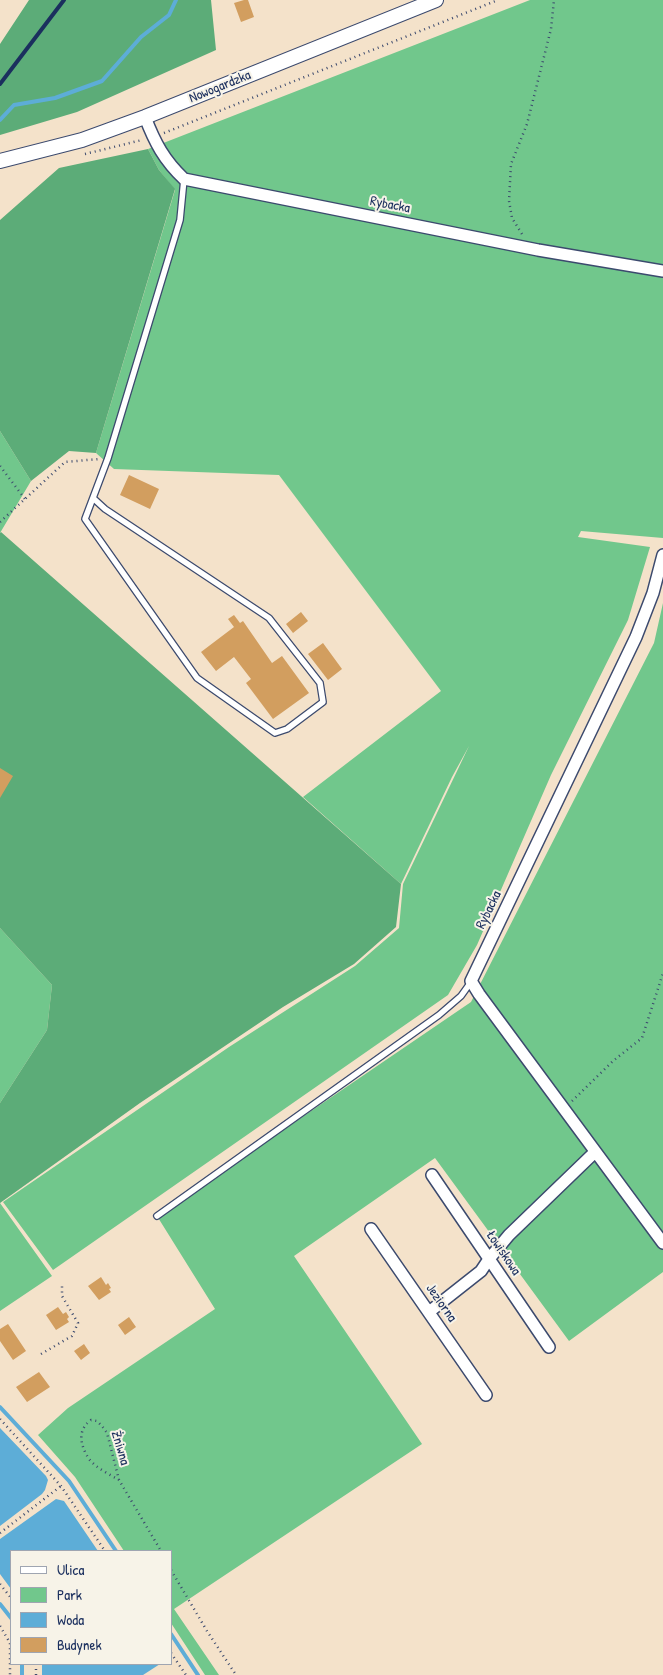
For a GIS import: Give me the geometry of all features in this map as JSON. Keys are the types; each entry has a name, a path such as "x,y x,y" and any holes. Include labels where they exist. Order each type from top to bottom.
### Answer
{"street":[{"name":"Nowogardzka","path":"0,161 82,140 146,118 436,0"},
{"path":"146,118 156,146 172,168 184,179"},
{"name":"Rybacka","path":"184,179 538,250 663,271"},
{"name":"Rybacka","path":"471,982 636,637 653,593 663,555"},
{"path":"471,982 663,1244"},
{"path":"429,1312 481,1271 509,1235 595,1152"},
{"name":"Łowiskowa","path":"432,1175 549,1347"},
{"name":"Jeziorna","path":"371,1229 486,1395"}],"lane":[{"path":"93,498 104,509 269,618 320,683 323,702 287,729 276,733 197,678 85,519 108,458 180,220 184,179"},
{"path":"157,1216 439,1015 461,996 471,982"}],"path":[{"path":"79,155 153,137 498,0"},
{"path":"538,250 523,237 512,218 509,185 511,164 527,124 551,29 554,0"},
{"path":"0,522 65,462 108,458"},
{"path":"0,466 25,499"},
{"path":"563,1110 613,1061 642,1038 663,973"},
{"path":"42,1354 72,1336 78,1323 62,1296 62,1284"},
{"path":"0,1419 61,1486 104,1550"},
{"name":"Żniwna","path":"119,1480 102,1470 89,1459 82,1443 81,1432 85,1424 91,1420 97,1421 107,1433 119,1480 159,1550"},
{"path":"0,1533 61,1486"},
{"path":"172,1572 236,1675"},
{"path":"0,1584 10,1597"},
{"path":"0,1626 10,1643 10,1675"},
{"path":"172,1654 186,1675"}],"green space":[{"path":"29,0 211,0 216,50 77,112 0,135 0,44"},
{"path":"530,0 663,0 663,538 581,531 578,537 650,547 628,620 551,775 477,945 448,995 53,1270 3,1202 229,1047 355,966 399,928 403,884 469,746 452,777 401,884 303,797 441,691 279,475 114,469 96,453 175,190 159,170 148,149"},
{"path":"148,149 159,170 175,189 96,453 69,451 31,481 0,431 0,220 59,168"},
{"path":"0,431 31,481 0,533"},
{"path":"1,532 401,884 396,927 354,964 283,1007 140,1103 0,1203 0,1103 47,1030 52,985 0,928"},
{"path":"663,603 663,1272 569,1341 435,1158 294,1256 422,1444 174,1609 219,1675 205,1675 172,1625 172,1550 123,1550 75,1477 38,1435 68,1408 215,1309 157,1216 471,1002 654,643"},
{"path":"0,928 52,985 47,1030 0,1103"},
{"path":"0,1203 52,1276 0,1311"}],"water":[{"path":"0,1428 48,1480 42,1494 0,1526"},
{"path":"56,1499 64,1501 97,1550 10,1550 10,1588 0,1574 0,1539"},
{"path":"42,1665 158,1665 143,1675 42,1675"}],"building":[{"path":"248,0 254,17 241,22 234,3"},
{"path":"129,475 159,489 150,509 120,495"},
{"path":"301,612 308,621 293,633 286,624"},
{"path":"234,615 240,623 243,621 272,663 282,656 309,693 273,719 246,683 251,679 234,657 216,671 201,652 234,627 228,619"},
{"path":"323,643 342,669 328,680 308,654"},
{"path":"0,768 13,776 0,798"},
{"path":"101,1277 106,1285 108,1283 111,1292 99,1300 88,1286"},
{"path":"58,1307 63,1314 66,1312 69,1322 56,1330 46,1315"},
{"path":"129,1317 136,1327 125,1335 118,1325"},
{"path":"8,1324 26,1351 13,1360 0,1341 0,1329"},
{"path":"84,1344 90,1353 81,1360 74,1351"},
{"path":"39,1372 50,1387 27,1402 16,1387"}],"waterway":[{"path":"0,120 14,105 55,98 102,81 141,37 169,15 176,0"},
{"path":"0,1407 69,1481 115,1550"},
{"path":"0,1604 10,1617"},
{"path":"172,1636 198,1675"},
{"path":"22,1665 22,1675"}],"railway":[{"path":"0,84 64,0"}]}
